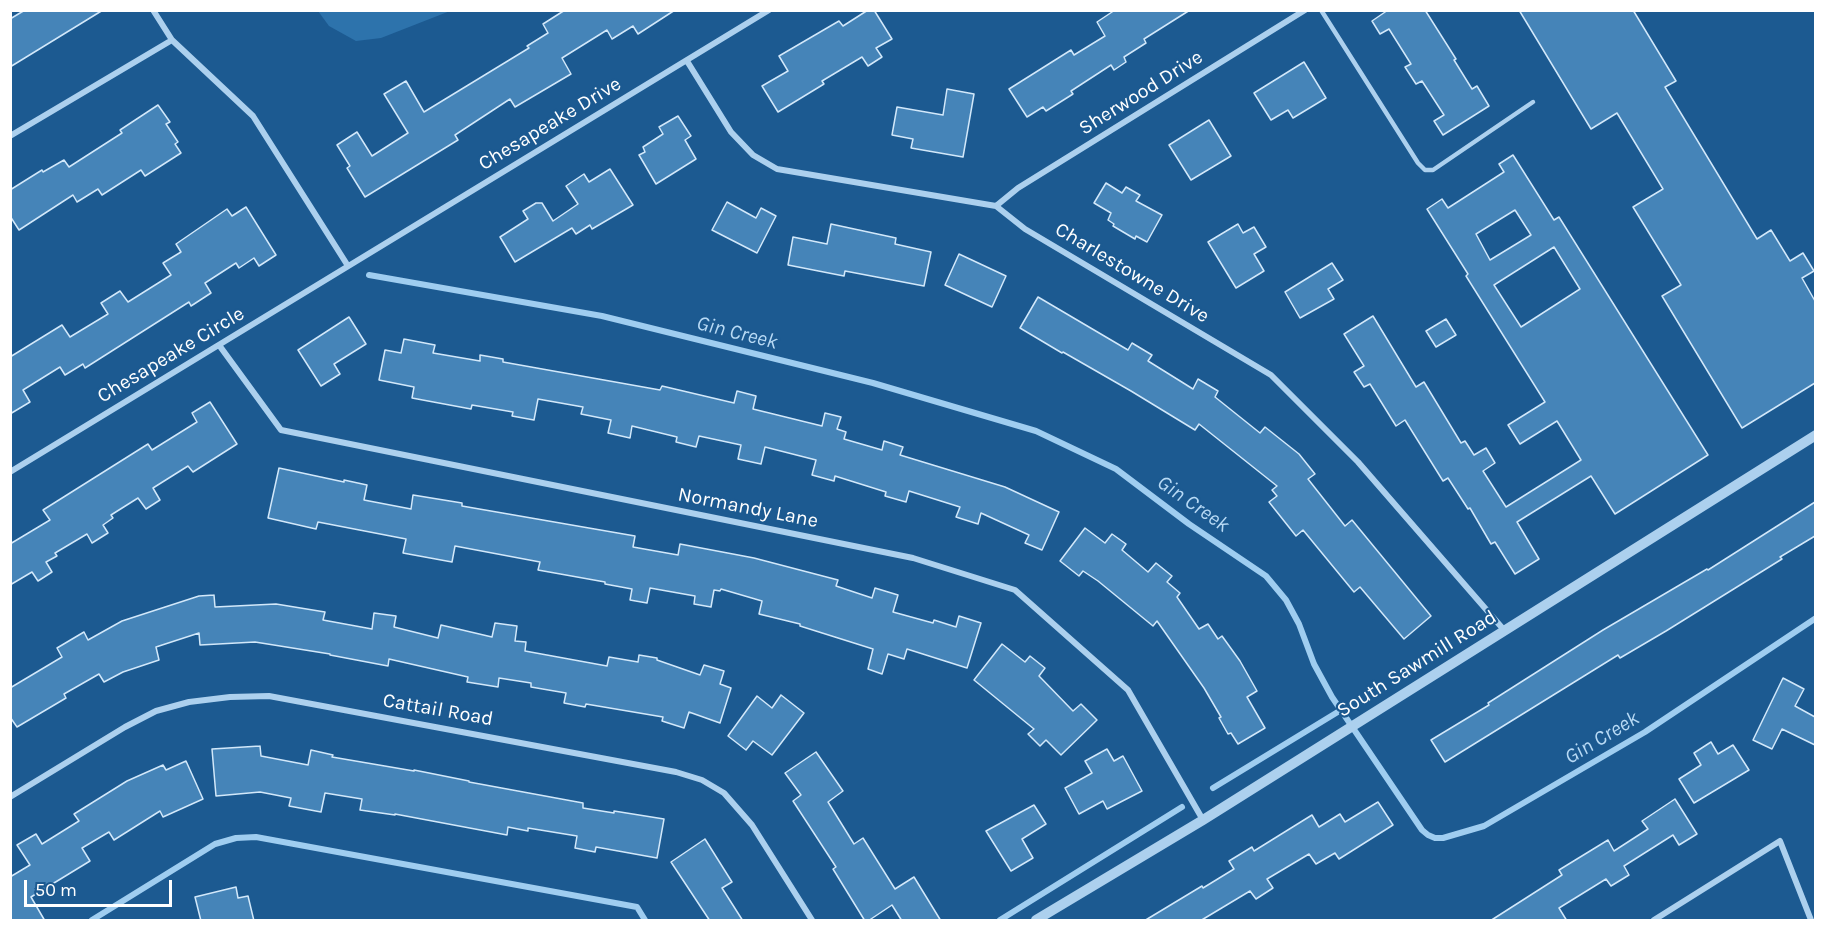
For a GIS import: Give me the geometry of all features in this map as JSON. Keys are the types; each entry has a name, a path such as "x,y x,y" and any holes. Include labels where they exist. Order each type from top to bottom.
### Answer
{"street":[{"path":"153,10 172,39 253,116 348,266"},
{"name":"Chesapeake Drive","path":"348,266 769,10"},
{"name":"Sherwood Drive","path":"996,206 1018,188 1305,10"},
{"path":"10,136 172,39"},
{"name":"Charlestowne Drive","path":"687,61 731,132 753,154 777,170 996,206 1025,229 1271,375 1358,462 1504,630"},
{"name":"Chesapeake Circle","path":"10,472 348,266"},
{"name":"Normandy Lane","path":"219,345 281,430 913,558 1015,590 1128,690 1203,820"},
{"name":"South Sawmill Road","path":"1036,921 1341,734 1815,435"},
{"name":"Cattail Road","path":"10,797 124,727 156,711 210,699 269,696 676,772 702,780 724,793 752,825 812,921"},
{"path":"1654,921 1780,841 1811,921"}],"lane":[{"path":"1321,10 1418,163 1425,170 1433,170 1533,102"}],"shaded area":[{"path":"318,11 450,11 381,38 356,41 329,26"}],"building":[{"path":"25,10 103,10 10,67 10,19"},
{"path":"565,10 675,10 638,34 633,26 612,39 607,30 562,58 571,74 515,107 510,99 455,135 458,140 365,197 347,168 350,166 337,145 357,132 372,156 408,133 384,94 406,81 424,112 529,48 527,46 548,33 543,24"},
{"path":"868,10 874,10 892,39 876,48 882,57 868,66 862,57 822,81 824,84 778,112 762,86 788,71 779,56 839,21 843,26"},
{"path":"1115,10 1190,10 1144,39 1146,43 1124,57 1126,62 1114,70 1111,65 1071,91 1073,94 1046,111 1043,107 1027,117 1009,89 1071,50 1074,55 1105,36 1097,22"},
{"path":"1388,10 1425,10 1472,89 1477,86 1489,106 1443,135 1434,121 1444,115 1422,81 1416,84 1405,67 1411,64 1389,29 1380,34 1372,21"},
{"path":"1519,10 1633,10 1676,81 1665,87 1757,239 1771,230 1790,261 1803,253 1814,271 1802,278 1815,301 1815,383 1742,428 1662,296 1681,285 1633,207 1663,189 1617,113 1591,129"},
{"path":"1304,62 1326,98 1293,118 1288,110 1271,120 1254,93"},
{"path":"947,89 974,94 963,157 911,148 913,139 892,135 897,107 943,115"},
{"path":"158,105 170,122 166,124 178,142 175,144 181,153 145,176 141,170 102,195 98,189 77,202 73,195 19,230 10,216 10,190 42,170 43,172 64,160 69,167 122,133 120,130"},
{"path":"678,116 691,136 685,140 696,159 656,184 639,155 645,152 643,147 663,134 659,127"},
{"path":"1209,120 1231,156 1191,180 1169,145"},
{"path":"1513,155 1554,220 1559,217 1708,455 1615,514 1591,476 1517,522 1539,559 1515,574 1495,542 1491,544 1470,508 1468,509 1448,478 1443,481 1405,420 1396,426 1370,384 1364,387 1354,372 1364,366 1344,334 1373,316 1416,387 1424,382 1461,443 1465,441 1474,455 1486,448 1495,463 1483,471 1506,507 1581,460 1557,421 1520,444 1508,425 1545,402 1427,209 1442,199 1448,208 1504,172 1499,164","holes":["1515,210 1531,235 1490,260 1476,234","1554,247 1580,289 1521,327 1494,285"]},
{"path":"610,169 633,205 592,229 590,225 576,234 572,228 515,262 500,237 528,219 523,211 536,203 542,203 553,221 578,204 566,186 584,174 589,182"},
{"path":"1106,183 1122,193 1126,187 1140,195 1136,201 1162,215 1147,242 1136,236 1135,239 1113,226 1114,224 1108,220 1111,213 1094,203"},
{"path":"727,202 756,218 761,208 776,216 757,253 712,230"},
{"path":"246,207 276,255 259,266 254,258 239,268 236,263 205,283 211,293 191,306 189,302 85,368 83,364 65,375 60,367 23,390 30,402 10,414 10,357 62,325 70,337 108,314 101,303 120,291 128,302 171,275 163,263 181,252 176,244 227,209 232,216"},
{"path":"831,224 896,238 895,244 931,252 924,286 845,271 844,276 788,265 793,237 827,244"},
{"path":"1238,224 1243,233 1254,227 1266,247 1254,254 1264,271 1236,288 1208,242"},
{"path":"959,254 1006,276 992,307 945,285"},
{"path":"1332,263 1343,280 1328,289 1334,299 1300,318 1285,292"},
{"path":"1038,297 1128,350 1132,343 1152,355 1148,361 1193,389 1198,379 1218,391 1215,397 1260,433 1265,427 1299,454 1315,474 1308,479 1345,526 1352,520 1431,616 1404,639 1360,587 1354,592 1303,530 1296,536 1269,502 1277,496 1272,490 1277,486 1199,424 1195,430 1020,328"},
{"path":"349,317 366,344 334,364 340,374 321,386 298,350"},
{"path":"1446,319 1456,335 1436,347 1426,331"},
{"path":"404,339 435,345 433,353 480,361 480,355 503,359 503,362 660,390 662,386 734,403 737,391 756,396 753,409 822,426 825,413 841,417 837,429 846,432 844,439 882,450 884,441 903,447 900,455 1005,487 1059,512 1042,550 1025,543 1029,535 981,513 978,524 956,517 960,507 909,491 906,502 885,496 886,492 835,476 834,481 812,475 816,460 765,447 761,464 738,459 741,445 699,436 696,447 676,442 677,437 632,426 630,438 608,433 611,420 581,414 583,407 538,399 534,420 512,416 513,412 472,405 471,409 412,398 414,387 379,380 385,350 401,353"},
{"path":"210,402 237,444 193,472 188,466 153,488 160,500 146,509 138,498 111,515 113,518 103,525 108,533 92,543 87,534 55,553 57,556 46,562 52,572 38,581 32,572 10,585 10,544 50,520 43,510 148,444 152,450 197,422 192,413"},
{"path":"279,468 367,485 364,500 411,509 413,495 462,503 462,506 635,536 633,547 678,555 680,544 754,558 838,580 836,586 872,598 875,588 898,595 893,612 956,627 959,616 981,623 967,668 907,649 904,659 888,654 882,674 868,669 873,649 800,626 800,624 759,614 762,601 721,589 720,591 714,590 711,607 694,604 695,596 650,588 647,603 630,600 632,589 538,570 540,562 455,546 452,562 403,553 406,539 318,522 316,529 268,518"},
{"path":"1815,502 1815,536 1666,631 1620,658 1618,655 1445,762 1431,740 1603,630 1708,570"},
{"path":"1085,528 1105,543 1112,534 1126,544 1122,550 1148,572 1156,563 1172,576 1167,582 1180,593 1177,597 1199,629 1208,624 1218,639 1222,636 1240,661 1257,691 1247,697 1265,728 1238,744 1231,733 1228,734 1204,688 1157,621 1153,626 1098,581 1083,571 1079,576 1060,561"},
{"path":"214,595 215,607 276,604 325,612 323,620 372,629 374,613 396,616 394,627 438,638 441,625 492,637 495,623 517,626 515,641 526,642 525,651 607,666 609,657 638,662 639,655 657,658 657,660 700,675 704,665 724,671 720,684 731,688 720,723 689,712 684,728 662,721 663,717 586,704 585,707 564,703 566,693 531,687 531,683 499,678 498,687 467,682 468,677 389,659 388,666 255,642 200,645 199,633 156,647 159,660 123,672 104,682 99,674 64,694 66,698 17,727 10,717 10,688 62,657 57,648 84,632 88,640 122,621 199,596"},
{"path":"1002,644 1025,662 1030,656 1045,668 1039,676 1073,711 1081,704 1097,720 1061,755 1046,740 1040,746 1028,734 1034,729 974,680"},
{"path":"1783,678 1804,689 1795,706 1815,717 1815,745 1782,729 1772,749 1753,740"},
{"path":"781,695 804,713 772,755 753,741 746,750 728,736 757,696 772,708"},
{"path":"1711,742 1718,754 1733,745 1749,770 1694,803 1679,779 1701,765 1694,753"},
{"path":"260,746 261,756 308,765 311,750 333,755 332,757 414,770 583,803 583,808 664,819 657,858 596,847 595,852 575,848 577,836 528,828 528,831 508,827 507,835 395,814 360,810 362,799 325,793 321,812 289,806 291,798 260,792 216,796 212,749"},
{"path":"1107,749 1114,761 1123,756 1142,791 1107,809 1103,801 1079,814 1065,788 1092,773 1085,761"},
{"path":"816,752 843,791 828,802 854,844 863,838 895,889 914,877 941,921 902,921 892,905 865,921 833,869 836,867 793,801 801,795 785,773"},
{"path":"186,761 203,799 163,817 160,811 114,840 109,832 82,848 90,861 31,897 45,921 10,921 10,877 30,865 17,845 36,834 42,844 79,821 74,814 127,781 163,765 166,770"},
{"path":"1675,799 1697,834 1679,845 1673,835 1624,866 1629,875 1611,886 1606,879 1559,908 1567,921 1490,921 1562,875 1559,870 1608,840 1614,851 1648,829 1642,821"},
{"path":"1378,802 1393,825 1339,859 1335,853 1316,864 1309,854 1267,879 1273,888 1256,899 1250,891 1200,921 1144,921 1234,869 1229,861 1252,847 1254,851 1312,815 1319,827 1340,814 1345,822"},
{"path":"1034,805 1046,824 1022,839 1033,858 1011,871 986,831"},
{"path":"705,839 732,882 722,888 743,921 710,921 671,862"},
{"path":"236,887 238,898 248,896 254,921 201,921 195,897"}],"waterway":[{"name":"Gin Creek","path":"369,275 602,316 873,383 1036,431 1116,469 1189,524 1266,576 1286,600 1299,624 1314,664 1332,697 1422,830 1435,838 1443,838 1484,826 1645,732 1816,618"},
{"path":"1213,788 1341,710"},
{"path":"1000,920 1182,807"},
{"path":"92,920 215,844 236,838 256,837 637,907 645,920"}]}
